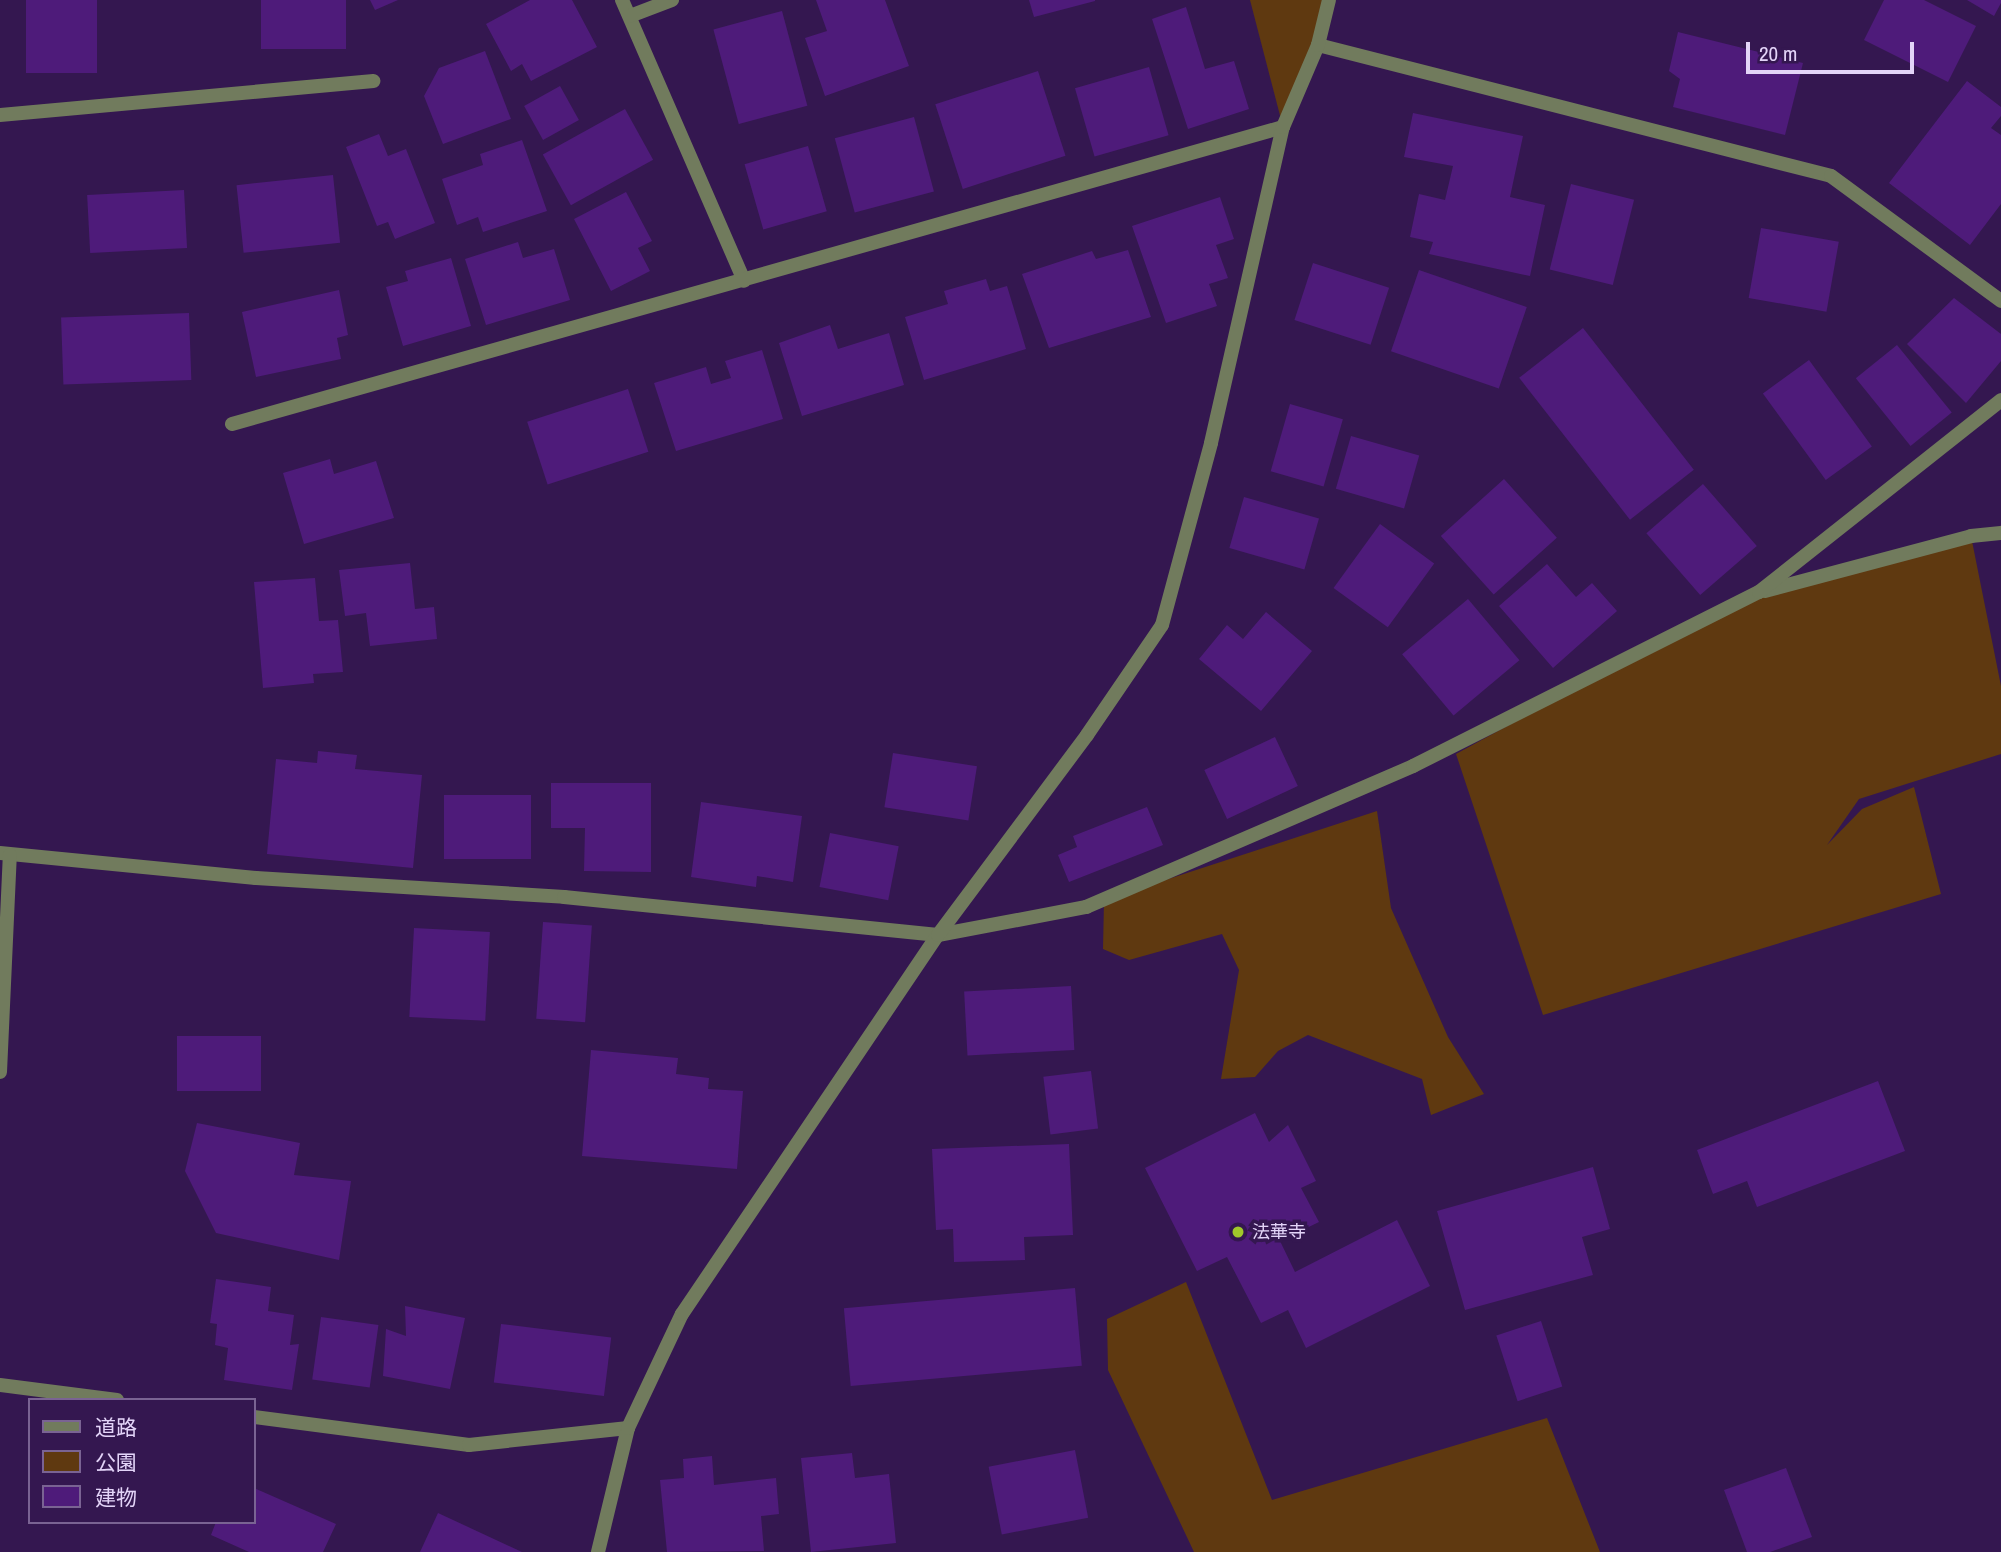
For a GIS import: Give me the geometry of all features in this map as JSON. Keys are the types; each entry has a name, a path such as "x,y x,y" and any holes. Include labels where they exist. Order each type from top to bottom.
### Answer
{"street":[{"path":"622,0 744,281"},
{"path":"630,16 672,0"},
{"path":"598,1552 628,1428 682,1314 938,935 1087,735 1162,625 1211,443 1283,128 1318,46 1329,0"},
{"path":"1318,46 1831,176 2001,301"},
{"path":"0,115 373,81"},
{"path":"232,424 1283,128"},
{"path":"0,1072 5,854 256,878 564,897 938,935 1086,907 1413,766 1759,592 2001,400"},
{"path":"1759,592 1971,536 2001,533"},
{"path":"0,1385 101,1398"},
{"path":"256,1417 469,1445 628,1428"}],"green space":[{"path":"1250,0 1329,0 1283,127"},
{"path":"1971,536 2001,686 2001,754 1859,799 1827,845 1862,809 1914,787 1941,894 1543,1015 1456,754 1720,610"},
{"path":"1377,811 1391,908 1448,1037 1484,1094 1431,1115 1422,1079 1308,1035 1278,1051 1255,1077 1221,1079 1239,970 1222,934 1129,960 1103,949 1104,900"},
{"path":"1186,1282 1272,1500 1547,1418 1600,1552 1194,1552 1108,1370 1107,1319"}],"building":[{"path":"26,0 97,0 97,73 26,73"},
{"path":"261,0 346,0 346,49 261,49"},
{"path":"370,0 398,0 375,10"},
{"path":"530,0 572,0 597,47 531,81 522,64 511,71 486,24"},
{"path":"816,0 885,0 909,66 825,96 805,38 827,31"},
{"path":"1029,0 1095,0 1095,1 1034,17"},
{"path":"1884,0 1924,0 1976,26 1948,82 1864,40"},
{"path":"1967,0 2001,0 2001,3 1994,16"},
{"path":"1186,7 1205,69 1234,61 1249,109 1188,129 1152,19"},
{"path":"782,11 807,106 739,124 713,29"},
{"path":"1678,32 1803,63 1785,135 1673,107 1680,79 1669,71"},
{"path":"485,51 511,119 443,144 424,96 439,68"},
{"path":"1149,67 1169,135 1095,156 1075,88"},
{"path":"1038,71 1066,156 963,189 935,104"},
{"path":"1967,81 2001,107 2001,116 1991,128 2001,135 2001,204 1970,245 1889,183"},
{"path":"560,86 579,120 543,140 524,106"},
{"path":"625,109 653,160 571,205 543,155"},
{"path":"1413,113 1523,136 1510,197 1545,205 1530,276 1429,254 1433,242 1410,237 1419,194 1445,200 1453,166 1404,157"},
{"path":"914,117 934,191 855,213 835,138"},
{"path":"379,134 388,156 406,149 435,223 395,239 388,222 377,226 346,147"},
{"path":"522,140 547,211 483,232 478,217 457,225 442,179 483,165 480,154"},
{"path":"808,146 827,211 763,230 745,164"},
{"path":"333,175 340,243 244,253 237,185"},
{"path":"1571,184 1634,200 1613,285 1550,269"},
{"path":"184,190 187,248 90,253 87,195"},
{"path":"626,192 652,241 638,248 650,271 611,291 574,219"},
{"path":"1220,197 1234,239 1216,245 1228,278 1209,284 1217,306 1166,323 1132,226"},
{"path":"1761,228 1839,242 1826,312 1749,298"},
{"path":"518,242 523,258 554,249 570,300 486,325 465,259"},
{"path":"1128,250 1151,317 1049,348 1022,274 1092,251 1096,259"},
{"path":"451,258 471,326 403,346 386,287 408,281 405,271"},
{"path":"1313,263 1389,288 1371,345 1294,320"},
{"path":"1419,270 1527,307 1499,388 1391,351"},
{"path":"986,279 990,291 1007,286 1026,349 924,380 905,317 948,304 944,291"},
{"path":"339,290 348,335 337,338 341,359 256,377 242,312"},
{"path":"1954,298 2001,334 2001,361 1966,403 1907,344"},
{"path":"189,313 191,380 63,384 61,317"},
{"path":"830,325 838,349 889,333 904,385 802,416 779,343"},
{"path":"1583,328 1694,470 1630,520 1519,378"},
{"path":"1897,345 1952,413 1911,446 1856,378"},
{"path":"762,350 783,419 676,451 654,383 706,367 711,384 731,378 725,361"},
{"path":"1809,360 1872,447 1826,480 1763,394"},
{"path":"628,389 648,452 548,485 527,422"},
{"path":"1290,404 1343,419 1324,486 1271,471"},
{"path":"1351,436 1419,456 1404,508 1336,489"},
{"path":"330,459 334,474 376,461 394,518 304,544 283,473"},
{"path":"1504,479 1557,538 1494,595 1441,536"},
{"path":"1703,484 1757,546 1700,595 1646,533"},
{"path":"1244,497 1319,518 1304,569 1229,548"},
{"path":"1380,524 1434,563 1388,627 1334,588"},
{"path":"410,563 415,609 434,607 437,639 370,646 366,613 345,616 339,570"},
{"path":"1547,564 1576,597 1592,583 1617,611 1553,668 1499,606"},
{"path":"315,578 319,621 338,620 343,672 313,674 314,683 263,688 254,582"},
{"path":"1468,599 1519,660 1454,716 1402,654"},
{"path":"1266,612 1312,651 1261,711 1199,659 1227,625 1243,639"},
{"path":"1275,737 1298,786 1227,819 1204,770"},
{"path":"318,751 357,755 355,769 422,775 413,868 267,854 276,759 317,763"},
{"path":"893,753 977,766 968,821 884,807"},
{"path":"551,783 651,783 651,872 584,871 585,828 551,828"},
{"path":"444,795 531,795 531,859 444,859"},
{"path":"701,802 802,816 793,882 757,876 756,887 691,877"},
{"path":"1147,807 1163,845 1069,882 1058,855 1077,847 1073,836"},
{"path":"830,833 899,846 888,900 820,887"},
{"path":"543,922 592,925 585,1022 536,1019"},
{"path":"414,928 490,932 485,1021 409,1017"},
{"path":"1071,986 1074,1050 967,1056 964,992"},
{"path":"177,1036 261,1036 261,1091 177,1091"},
{"path":"591,1050 678,1058 676,1074 709,1078 708,1089 743,1091 737,1169 582,1156"},
{"path":"1091,1071 1098,1129 1050,1134 1043,1077"},
{"path":"1878,1081 1905,1151 1757,1207 1747,1181 1713,1194 1697,1150"},
{"name":"法華寺","path":"1255,1113 1269,1142 1288,1125 1316,1181 1301,1188 1319,1222 1280,1241 1295,1272 1397,1220 1430,1286 1306,1348 1288,1310 1261,1323 1227,1257 1197,1271 1145,1168"},
{"path":"197,1123 300,1143 294,1175 351,1181 339,1260 216,1233 185,1171"},
{"path":"1069,1144 1073,1235 1024,1237 1025,1260 954,1262 953,1229 936,1230 932,1149"},
{"path":"1593,1167 1610,1229 1582,1237 1593,1275 1465,1310 1437,1211"},
{"path":"216,1279 271,1287 268,1311 294,1315 290,1345 299,1344 292,1390 224,1380 228,1348 215,1345 217,1324 210,1323"},
{"path":"1075,1288 1082,1366 851,1386 844,1308"},
{"path":"405,1306 465,1318 450,1389 383,1376 386,1329 406,1336"},
{"path":"321,1317 378,1325 370,1387 312,1379"},
{"path":"1541,1321 1562,1387 1518,1401 1496,1336"},
{"path":"501,1324 611,1338 604,1396 494,1383"},
{"path":"1075,1450 1088,1518 1002,1535 989,1467"},
{"path":"852,1453 855,1478 889,1474 896,1543 811,1552 801,1458"},
{"path":"712,1456 714,1485 776,1478 779,1514 761,1516 764,1551 667,1552 660,1480 684,1478 683,1459"},
{"path":"1786,1468 1812,1537 1770,1552 1747,1552 1724,1490"},
{"path":"256,1489 336,1524 323,1552 249,1552 211,1535 215,1524 256,1524"},
{"path":"438,1513 522,1552 420,1552"}],"place":[{"name":"法華寺","path":"1238,1232"}]}
